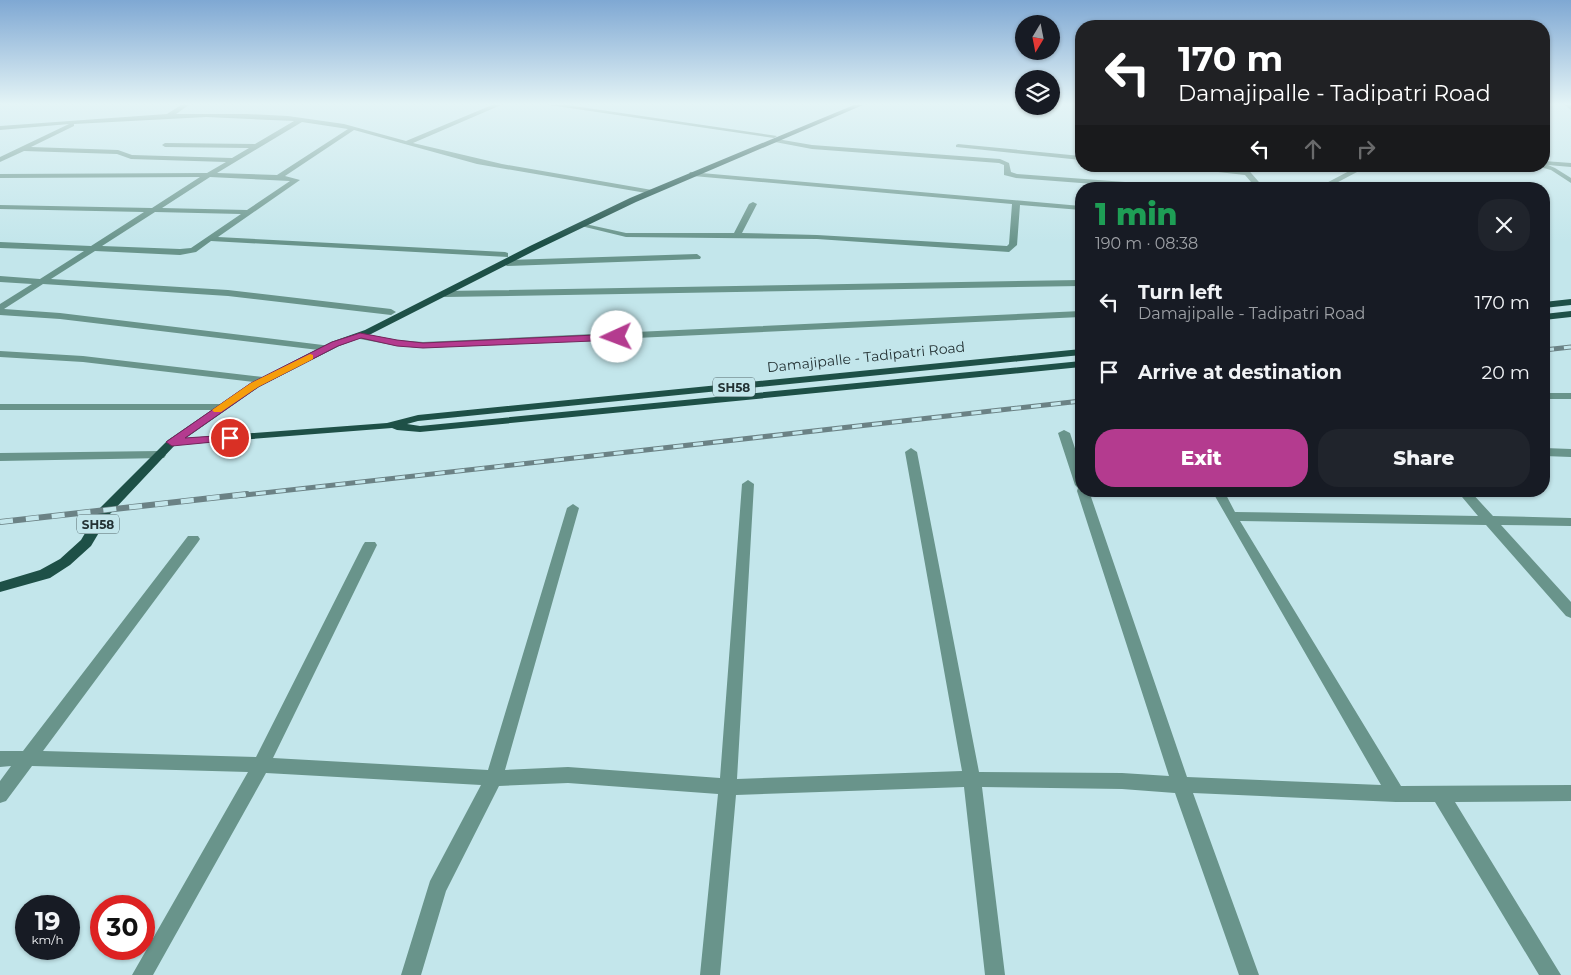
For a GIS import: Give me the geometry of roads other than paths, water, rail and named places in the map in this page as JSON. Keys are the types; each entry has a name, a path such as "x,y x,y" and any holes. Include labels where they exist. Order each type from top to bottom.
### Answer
{"main road":[{"path":"331,346 360,336 445,294 506,259 642,190 746,150"},
{"path":"172,442 222,406 264,380 331,346 391,312 652,192 749,150"},
{"path":"1550,304 1571,302"},
{"path":"1550,316 1571,314"},
{"name":"Damajipalle - Tadipatri Road","path":"387,426 418,418 1075,353"},
{"name":"Damajipalle - Tadipatri Road","path":"172,442 387,426 420,429 1075,365"},
{"name":"SH58","path":"4,588 45,574 65,562 86,543 105,511 172,442"}],"street":[{"path":"0,160 20,150"},
{"path":"70,150 118,152 131,157 233,160"},
{"path":"0,308 249,150"},
{"path":"278,178 320,150"},
{"path":"432,150 551,176 652,192"},
{"path":"859,150 1000,161 1007,164 1007,173 1016,176 1098,182"},
{"path":"1004,150 1075,157"},
{"path":"1550,165 1571,165"},
{"path":"1550,168 1571,181"},
{"path":"1247,172 1255,182"},
{"path":"1333,182 1352,172"},
{"path":"693,174 1075,208"},
{"path":"0,176 208,175 296,180 212,239 198,248 187,252 95,247 0,245"},
{"path":"580,226 626,235 817,237 1009,249 1014,245 1016,203"},
{"path":"737,235 753,204"},
{"path":"0,207 251,212"},
{"path":"212,239 506,259 697,257"},
{"path":"0,279 228,294 391,312"},
{"path":"445,294 1075,283"},
{"path":"0,312 60,316 331,346"},
{"path":"360,336 397,343 423,345 1075,314"},
{"path":"0,354 83,359 264,380"},
{"path":"1550,396 1571,396"},
{"path":"0,407 222,406"},
{"path":"1064,433 1075,467"},
{"path":"911,452 972,779 995,975"},
{"path":"1550,452 1571,453"},
{"path":"0,457 160,455"},
{"path":"710,975 728,787 748,484"},
{"path":"1085,497 1181,785 1249,975"},
{"path":"1221,497 1230,516 1396,794"},
{"path":"1468,497 1571,612"},
{"path":"411,975 437,888 494,778 573,508"},
{"path":"1230,516 1571,522"},
{"path":"0,795 194,539"},
{"path":"142,975 260,765 370,545"},
{"path":"0,759 260,765 494,778 568,775 728,787 972,779 1122,781 1396,794 1571,794"},
{"path":"1440,794 1551,975"}],"railway":[{"path":"1550,349 1571,347"},
{"path":"236,496 1075,402"},
{"path":"0,522 247,494"}]}
